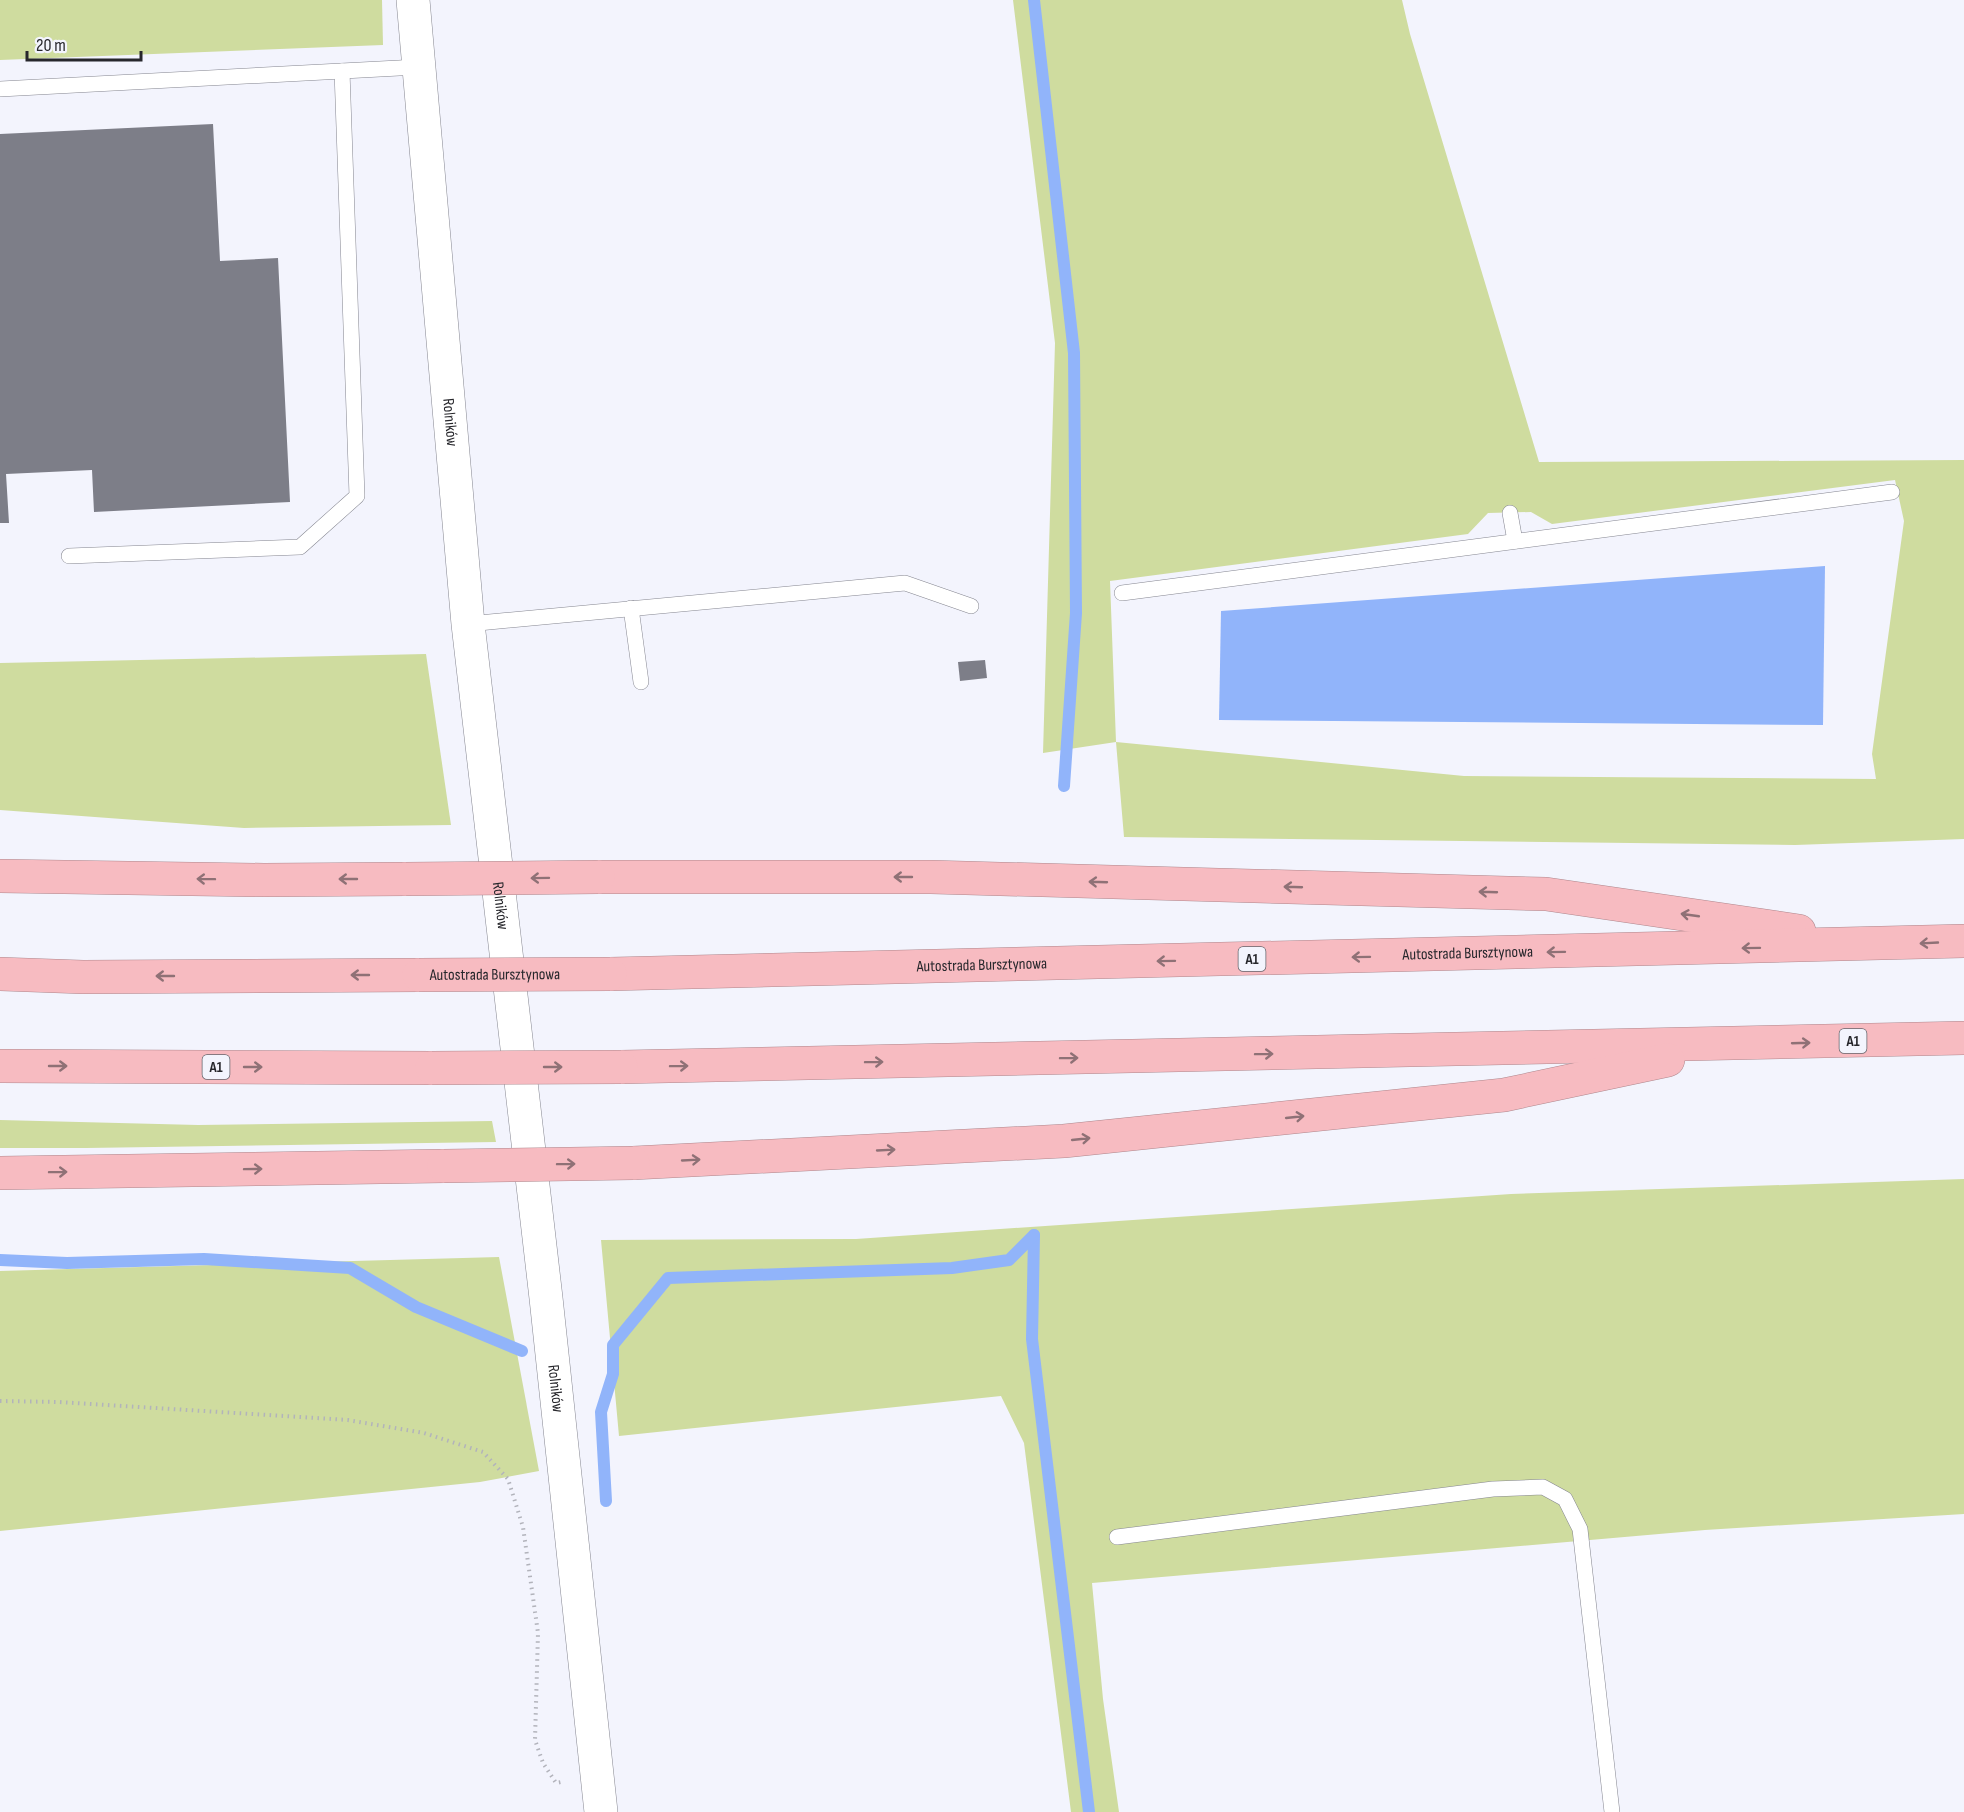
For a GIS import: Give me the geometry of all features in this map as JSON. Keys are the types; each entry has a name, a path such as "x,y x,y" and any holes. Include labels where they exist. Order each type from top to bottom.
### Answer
{"highway":[{"path":"0,876 264,880 931,877 1546,894 1894,944"},
{"name":"Autostrada Bursztynowa","path":"0,974 83,977 610,975 1964,941"},
{"name":"A1","path":"0,1066 621,1067 1964,1038"},
{"path":"0,1173 633,1163 1064,1141 1492,1096 1743,1044"}],"street":[{"name":"Rolników","path":"413,0 468,624 546,1298 602,1812"}],"lane":[{"path":"0,89 418,67"},
{"path":"69,556 300,547 357,496 342,71"},
{"path":"1122,593 1892,492"},
{"path":"1510,513 1515,541"},
{"path":"468,624 905,583 971,606"},
{"path":"632,608 641,682"},
{"path":"1117,1537 1493,1489 1543,1487 1565,1499 1580,1529 1612,1812"}],"path":[{"path":"0,1401 59,1402 348,1419 424,1432 483,1452 508,1479 523,1527 538,1633 535,1740 543,1763 556,1783 598,1779"}],"green space":[{"path":"0,0 382,0 383,45 0,60"},
{"path":"1013,0 1402,0 1410,34 1539,462 1964,460 1964,839 1795,845 1124,837 1116,742 1043,753 1055,343","holes":["1895,480 1904,521 1872,754 1876,779 1464,776 1116,742 1110,581 1468,534 1488,513 1531,512 1552,524"]},
{"path":"426,654 451,825 244,828 0,810 0,663"},
{"path":"0,1120 198,1125 492,1121 496,1142 0,1148"},
{"path":"1964,1179 1964,1514 1705,1530 1092,1583 1103,1699 1119,1812 1071,1812 1024,1443 1001,1396 619,1436 601,1240 856,1239 1511,1194"},
{"path":"499,1257 539,1471 480,1482 0,1531 0,1271"}],"water":[{"path":"1825,566 1823,725 1219,720 1221,611"}],"building":[{"path":"213,124 220,261 278,258 290,502 94,512 92,470 6,474 9,523 0,523 0,134"},
{"path":"985,660 987,678 960,681 958,662"}],"waterway":[{"path":"1034,0 1074,353 1076,613 1064,786"},
{"path":"1034,1235 1032,1339 1089,1812"},
{"path":"606,1501 601,1412 613,1374 613,1345 668,1278 952,1268 1009,1260 1034,1235"},
{"path":"0,1260 67,1263 204,1259 350,1268 416,1307 522,1351"}]}
